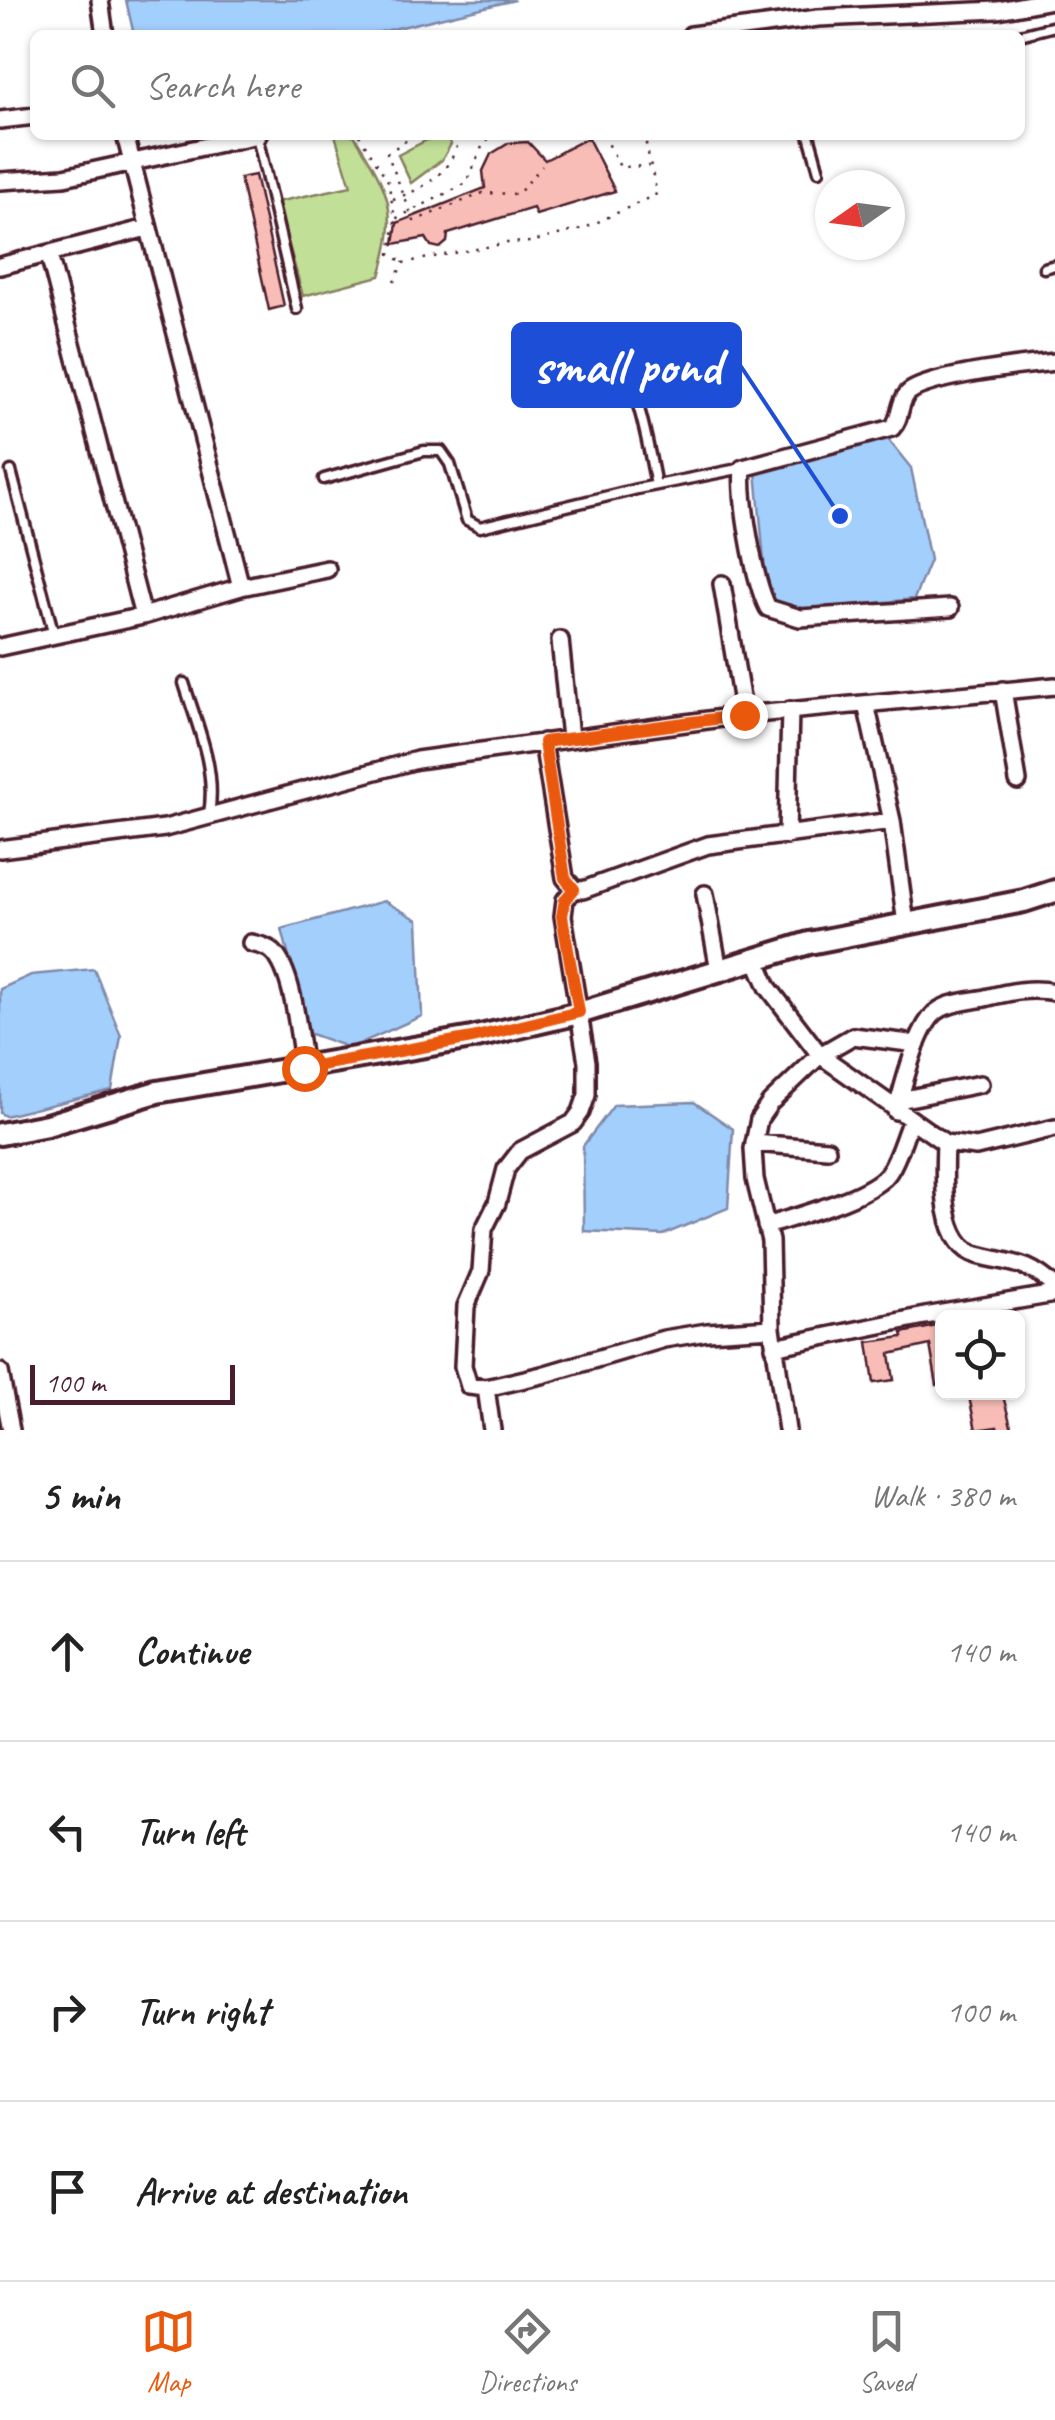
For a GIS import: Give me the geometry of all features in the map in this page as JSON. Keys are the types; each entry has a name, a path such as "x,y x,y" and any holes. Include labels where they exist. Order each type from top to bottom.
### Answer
{"street":[{"path":"100,0 104,30"},
{"path":"728,30 818,18 998,10 1052,0"},
{"path":"0,120 30,117"},
{"path":"127,140 241,587"},
{"path":"0,182 64,177 235,140"},
{"path":"0,266 148,228"},
{"path":"49,255 142,616"},
{"path":"950,608 800,618 768,608 760,592 743,491 744,468 892,428 898,422 904,398 941,380 1055,362"},
{"path":"0,647 328,569"},
{"path":"722,584 744,715"},
{"path":"560,640 570,738"},
{"path":"0,850 165,828 417,760 744,715 1055,686"},
{"path":"1003,690 1018,781"},
{"path":"866,704 892,821 906,924"},
{"path":"787,836 790,710"},
{"path":"544,742 565,878 574,889 583,890 708,845 892,821"},
{"path":"574,889 565,900 562,916 587,1062 587,1096 573,1122 512,1158 484,1230 484,1261 466,1306 464,1376 469,1386 486,1388 664,1339 772,1328"},
{"path":"0,1134 48,1125 157,1092 472,1038 579,1012 809,944 1024,902 1055,890"},
{"path":"705,894 718,970"},
{"path":"251,943 267,947 279,960 294,1007 304,1068"},
{"path":"756,959 768,987 820,1055 945,1143 976,1147 1055,1128"},
{"path":"897,1106 917,1044 930,1017 942,1008 1017,990 1055,992"},
{"path":"787,1430 772,1328 773,1271 755,1178 758,1119 820,1055 859,1035 917,1044"},
{"path":"897,1106 980,1084"},
{"path":"766,1226 828,1206 880,1181 889,1172 911,1120"},
{"path":"754,1142 828,1149"},
{"path":"945,1143 943,1192 950,1222 964,1248 973,1254 1030,1267 1055,1287"},
{"path":"774,1348 924,1316 1055,1294"},
{"path":"0,1374 10,1430"},
{"path":"486,1388 492,1430"}],"lane":[{"path":"1025,34 1055,26"},
{"path":"259,140 297,309"},
{"path":"810,140 819,170"},
{"path":"1044,268 1055,265"},
{"path":"550,364 605,361 622,368 634,391 656,486"},
{"path":"324,478 424,451 441,451 450,464 467,520 480,527 744,468"},
{"path":"11,470 54,635"},
{"path":"184,683 210,772 212,796 208,818"}],"path":[{"path":"363,140 388,182 396,220 390,254 404,263 531,242 586,228 656,194 645,140"},
{"path":"407,140 387,152 414,221 483,193 518,194 542,166"},
{"path":"392,200 416,192 453,162 459,140"},
{"path":"396,220 467,184 484,142 489,140"},
{"path":"606,140 620,167 650,166"},
{"path":"394,282 404,263"}],"green space":[{"path":"337,140 357,140 376,171 388,202 389,234 380,276 303,296 277,202 351,186"},
{"path":"427,140 449,140 451,144 442,160 411,183 398,155"}],"water":[{"path":"126,0 515,0 389,30 133,30"},
{"path":"887,438 911,468 930,560 914,599 798,611 776,602 766,583 756,471"},
{"path":"384,901 418,920 422,1016 350,1048 308,1033 282,929"},
{"path":"94,969 121,1036 112,1090 5,1116 0,1113 0,989 31,975"},
{"path":"694,1102 733,1129 728,1208 663,1235 584,1231 583,1146 614,1105"}],"building":[{"path":"589,140 615,191 536,215 533,208 448,234 447,242 440,248 431,246 426,238 394,244 397,223 485,188 483,171 491,154 509,143 528,142 545,160"},
{"path":"255,175 284,306 269,310 240,178"},
{"path":"935,1326 935,1374 930,1345 890,1354 894,1380 874,1383 868,1342 903,1337 902,1333"},
{"path":"970,1400 1004,1400 1012,1430 976,1430"}],"place":[{"name":"small pond","path":"840,516"}],"route":[{"path":"304,1068 472,1038 579,1012 562,916 565,900 574,889 565,878 544,742 744,715"}]}
